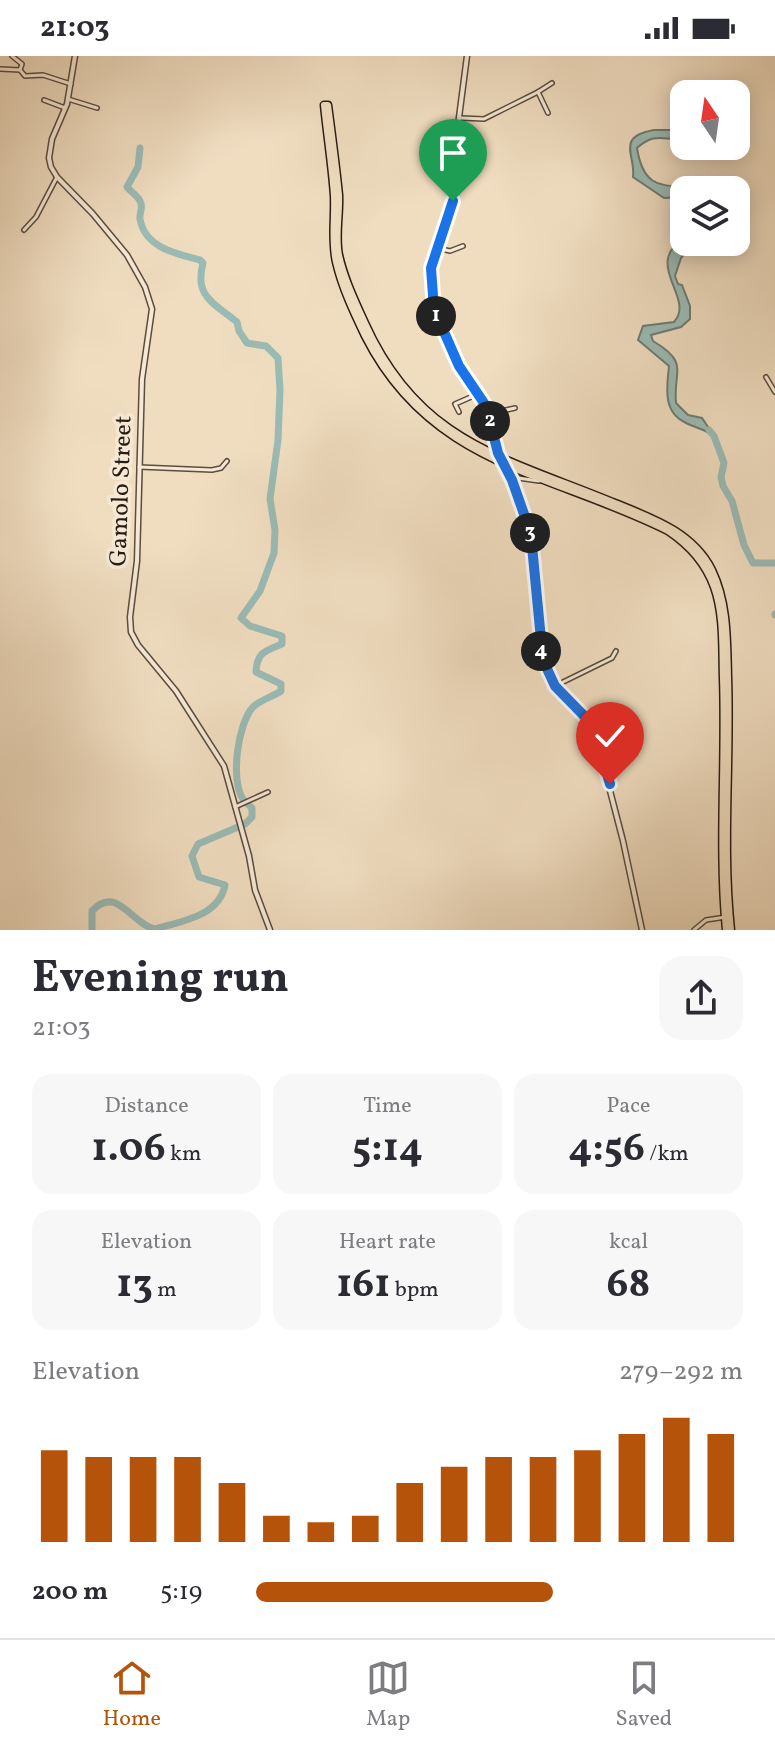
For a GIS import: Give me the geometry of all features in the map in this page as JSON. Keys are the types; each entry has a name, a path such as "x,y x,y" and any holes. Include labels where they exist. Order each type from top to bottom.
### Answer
{"main road":[{"path":"326,105 339,197 338,251 346,279 385,362 419,404 463,439 494,456 541,479 591,492 670,527 696,548 715,577 723,605 728,656 728,930"}],"street":[{"path":"12,56 22,64 20,70"},
{"path":"24,230 33,222 57,177 49,158 50,148 68,99 75,56"},
{"path":"467,56 455,148 452,206 431,268 434,309 459,366 489,414 494,456 511,477 531,537 543,660 555,686 589,719 596,734 642,930"},
{"path":"0,69 20,70 25,76 43,75 71,84"},
{"path":"461,118 484,119 552,83"},
{"path":"538,92 548,113"},
{"path":"68,99 97,108"},
{"path":"44,100 65,108"},
{"name":"Gamolo Street","path":"57,177 127,255 150,300 152,319 143,372 137,561 130,617 133,638 176,691 227,774 255,890 270,930"},
{"path":"437,248 450,251 463,246"},
{"path":"766,377 775,392"},
{"path":"459,412 455,404 478,394"},
{"path":"489,414 515,408"},
{"path":"139,467 212,470 221,468 227,461"},
{"path":"511,477 541,479"},
{"path":"555,686 612,658 616,651"},
{"path":"236,809 268,792"},
{"path":"694,930 706,920 727,917"}],"water":[{"path":"670,130 670,138 654,138 637,148 646,174 653,181 670,185 670,198 664,198 633,177 631,142 642,133"},
{"path":"670,254 670,256 683,256 675,276 690,306 690,319 681,327 651,335 653,341 672,355 676,362 676,403 688,415 702,418 714,436 686,423 673,412 668,398 669,366 638,340 643,326 674,322 679,313 668,259"}],"waterway":[{"path":"92,930 92,911 109,902 124,908 155,929 198,916 215,904 225,885 199,877 192,856 198,844 245,824 252,817 252,808 243,799 237,779 240,738 253,707 281,691 281,684 256,672 260,656 282,644 282,636 250,626 241,618 260,591 274,553 275,530 270,499 278,440 278,358 266,346 247,343 237,322 208,298 201,284 203,263 200,260 163,248 148,237 140,219 141,203 127,187 138,167 140,148"},
{"path":"709,430 724,463 723,486 732,501 744,545 753,563 775,563"}],"route":[{"path":"453,201 431,268 434,309 459,366 486,406 495,445 525,517 531,537 543,660 555,686 593,725 610,784"}]}
